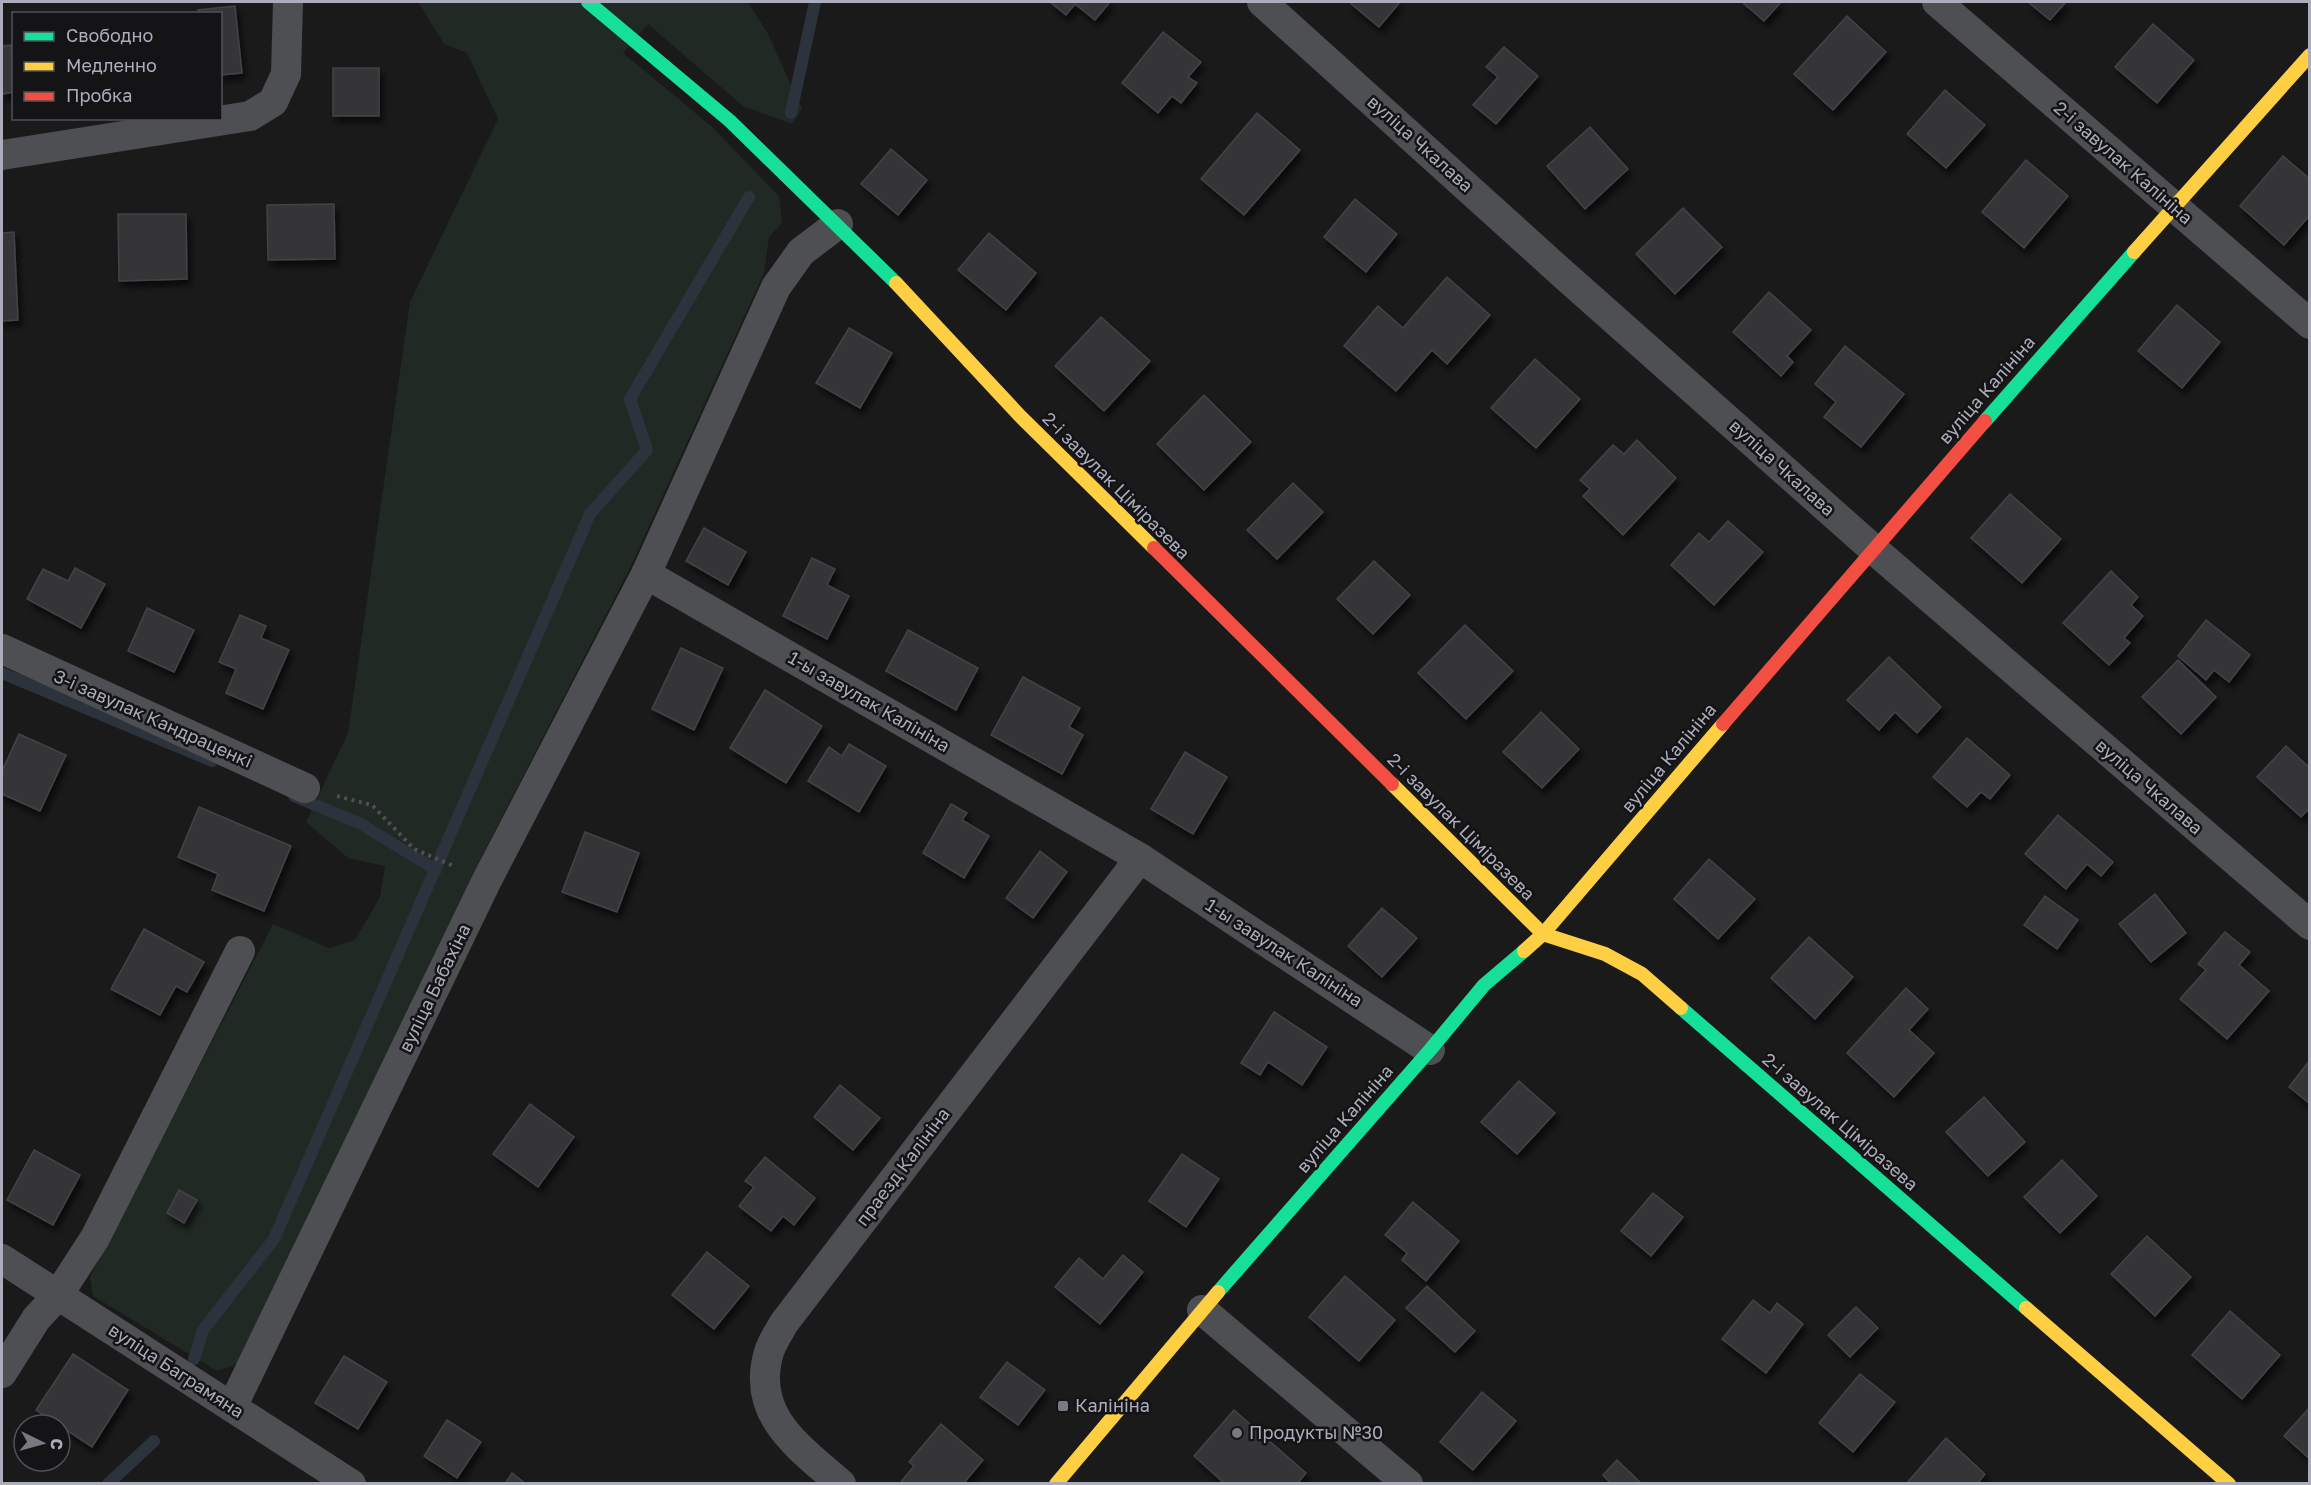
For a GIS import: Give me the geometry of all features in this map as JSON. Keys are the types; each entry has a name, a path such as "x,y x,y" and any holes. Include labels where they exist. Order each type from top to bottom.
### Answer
{"street":[{"path":"2,155 250,116 273,102 286,74 288,2"},
{"name":"2-і завулак Ціміразева","path":"588,2 730,121 838,224 887,273 1020,416 1543,934 1605,954 1642,974 2229,1484"},
{"name":"вуліца Чкалава","path":"1262,2 1872,548 2310,925"},
{"name":"2-і завулак Калініна","path":"1937,2 2310,324"},
{"name":"вуліца Калініна","path":"1056,1484 1202,1310 1430,1050 1484,985 1543,934 1872,548 2172,206 2310,55"},
{"path":"646,574 776,287 801,252 838,224"},
{"name":"1-ы завулак Калініна","path":"646,574 1140,858 1430,1050"},
{"name":"вуліца Бабахіна","path":"232,1407 487,880 646,574"},
{"name":"3-і завулак Кандраценкі","path":"2,649 305,788"},
{"name":"праезд Калініна","path":"841,1484 793,1442 773,1417 765,1385 770,1352 774,1342 784,1323 1140,858"},
{"path":"2,1373 36,1319 58,1295 95,1238 240,951"},
{"name":"вуліца Баграмяна","path":"2,1258 351,1484"},
{"path":"1202,1310 1408,1484"}],"path":[{"path":"305,788 372,805 414,849 487,880"}],"shaded area":[{"path":"418,2 748,2 767,32 802,109 792,124 743,106 648,24 623,53 710,125 779,196 782,223 769,237 764,273 631,566 484,852 243,1362 217,1371 93,1296 90,1277 273,924 329,948 355,940 380,897 385,866 348,858 306,822 348,733 410,302 498,119 467,53 444,44"}],"building":[{"path":"1050,2 1110,2 1095,20 1075,4 1066,15"},
{"path":"1351,2 1400,2 1379,27"},
{"path":"1742,2 1781,2 1764,21"},
{"path":"2028,2 2066,2 2050,20"},
{"path":"235,6 242,73 222,75 222,12 198,12 198,10"},
{"path":"1847,16 1886,52 1833,110 1794,74"},
{"path":"2153,24 2194,60 2157,103 2115,67"},
{"path":"1163,32 1201,62 1188,77 1197,83 1181,103 1172,96 1158,113 1122,83"},
{"path":"11,45 12,92 2,94 2,46"},
{"path":"1504,47 1538,76 1496,124 1473,105 1498,77 1486,67"},
{"path":"333,68 379,68 379,116 333,116"},
{"path":"1945,90 1985,125 1946,168 1907,134"},
{"path":"1257,113 1300,150 1244,215 1201,179"},
{"path":"1590,127 1628,169 1585,209 1547,166"},
{"path":"891,149 927,180 898,215 861,184"},
{"path":"2283,156 2310,179 2310,215 2284,245 2240,206"},
{"path":"2026,160 2068,196 2024,248 1982,212"},
{"path":"1355,199 1397,234 1366,272 1324,237"},
{"path":"334,204 335,259 268,260 267,205"},
{"path":"1683,208 1722,247 1675,294 1636,254"},
{"path":"118,214 186,214 187,279 119,281"},
{"path":"14,232 18,320 2,321 2,233"},
{"path":"989,233 1036,273 1006,310 958,270"},
{"path":"1447,277 1490,315 1447,364 1432,350 1396,391 1344,346 1378,306 1403,328"},
{"path":"1769,292 1811,330 1787,356 1793,362 1781,376 1733,332"},
{"path":"2177,305 2220,342 2182,388 2138,351"},
{"path":"1101,317 1150,361 1104,411 1055,366"},
{"path":"849,328 892,353 860,408 816,383"},
{"path":"1845,346 1904,394 1861,447 1824,417 1836,402 1815,384"},
{"path":"1535,359 1580,399 1536,448 1491,408"},
{"path":"1204,395 1251,442 1204,490 1157,444"},
{"path":"1637,440 1676,478 1623,535 1583,496 1590,489 1580,480 1613,445 1624,454"},
{"path":"1293,483 1323,512 1277,559 1247,530"},
{"path":"2010,494 2061,539 2022,583 1971,538"},
{"path":"1728,521 1763,552 1714,605 1671,565 1699,533 1709,542"},
{"path":"704,528 746,552 728,585 686,561"},
{"path":"812,558 835,569 827,585 849,596 827,639 783,616"},
{"path":"1374,561 1410,595 1373,634 1337,599"},
{"path":"75,568 105,584 81,628 27,599 43,569 68,581"},
{"path":"2111,571 2138,597 2131,605 2143,616 2124,638 2130,643 2109,665 2063,623"},
{"path":"147,608 194,630 174,672 128,651"},
{"path":"240,615 266,626 261,638 289,650 263,709 226,693 236,669 219,662"},
{"path":"2206,620 2250,655 2229,682 2214,670 2206,680 2178,656"},
{"path":"1465,625 1513,671 1466,719 1418,673"},
{"path":"908,630 978,668 956,710 886,671"},
{"path":"681,648 723,668 694,730 652,709"},
{"path":"1889,657 1941,707 1917,733 1895,712 1879,730 1847,700"},
{"path":"2178,660 2216,697 2181,734 2142,697"},
{"path":"1023,677 1080,708 1069,727 1083,735 1062,774 991,735"},
{"path":"765,690 822,726 786,783 730,748"},
{"path":"1541,712 1579,749 1542,788 1503,752"},
{"path":"19,734 66,755 40,811 2,794 2,771"},
{"path":"1967,738 2010,775 1990,799 1981,792 1967,807 1933,777"},
{"path":"849,744 886,766 859,812 808,781 829,747 842,756"},
{"path":"2286,746 2310,768 2310,808 2301,817 2257,777"},
{"path":"1185,752 1227,777 1193,834 1151,809"},
{"path":"951,804 967,813 962,820 989,836 964,878 923,853"},
{"path":"199,807 291,846 264,911 212,890 218,874 178,857"},
{"path":"2058,815 2113,862 2101,876 2087,864 2066,889 2025,854"},
{"path":"585,832 639,853 617,912 562,892"},
{"path":"1040,851 1067,872 1033,918 1006,898"},
{"path":"1709,859 1755,899 1718,939 1674,899"},
{"path":"2155,894 2186,933 2151,962 2119,924"},
{"path":"2045,896 2078,920 2057,949 2024,925"},
{"path":"1382,908 1417,938 1382,977 1348,946"},
{"path":"144,929 204,962 187,992 176,986 160,1015 111,989"},
{"path":"2225,932 2250,952 2239,965 2269,991 2227,1039 2180,999 2206,970 2198,964"},
{"path":"1809,937 1853,977 1815,1019 1771,978"},
{"path":"1906,988 1928,1009 1909,1030 1934,1053 1894,1097 1847,1053"},
{"path":"1274,1012 1327,1047 1302,1085 1268,1062 1260,1075 1241,1063"},
{"path":"2310,1060 2310,1104 2289,1087"},
{"path":"1519,1081 1555,1113 1517,1154 1481,1122"},
{"path":"840,1085 880,1118 853,1150 814,1117"},
{"path":"1984,1097 2025,1142 1988,1176 1946,1132"},
{"path":"530,1104 574,1137 538,1187 493,1154"},
{"path":"34,1150 80,1175 53,1225 7,1200"},
{"path":"1182,1154 1219,1179 1186,1227 1149,1201"},
{"path":"765,1157 815,1198 794,1225 783,1216 771,1231 739,1206 754,1187 745,1181"},
{"path":"2062,1160 2097,1196 2060,1233 2024,1197"},
{"path":"179,1190 197,1200 184,1223 167,1213"},
{"path":"1653,1193 1683,1217 1651,1256 1621,1231"},
{"path":"1413,1202 1459,1241 1426,1281 1402,1260 1407,1253 1385,1235"},
{"path":"2147,1236 2191,1277 2155,1316 2111,1274"},
{"path":"707,1252 749,1286 714,1329 672,1295"},
{"path":"1123,1255 1143,1272 1100,1324 1055,1287 1079,1258 1103,1279"},
{"path":"1345,1276 1395,1320 1359,1361 1309,1317"},
{"path":"1427,1286 1475,1331 1455,1352 1406,1308"},
{"path":"1753,1300 1770,1313 1777,1303 1803,1324 1766,1373 1722,1339"},
{"path":"1856,1307 1878,1328 1850,1357 1828,1335"},
{"path":"2230,1311 2280,1355 2242,1399 2192,1355"},
{"path":"73,1354 128,1390 92,1447 72,1434 72,1413 41,1413 36,1410"},
{"path":"344,1356 387,1382 358,1429 315,1403"},
{"path":"1007,1362 1045,1390 1018,1425 980,1397"},
{"path":"1860,1374 1895,1402 1853,1452 1819,1423"},
{"path":"1482,1392 1516,1421 1473,1470 1440,1442"},
{"path":"2310,1407 2310,1459 2284,1436"},
{"name":"Продукты №30","path":"1234,1410 1306,1473 1297,1484 1225,1484 1194,1456"},
{"path":"447,1420 481,1442 457,1478 424,1456"},
{"path":"941,1424 983,1460 963,1484 903,1484 901,1482 914,1466 909,1462"},
{"path":"1946,1438 1985,1474 1977,1484 1906,1484"},
{"path":"1617,1460 1641,1484 1611,1484 1603,1475"},
{"path":"512,1473 526,1484 505,1484"}],"waterway":[{"path":"791,113 815,2"},
{"path":"194,1359 203,1330 274,1239 590,514 647,450 630,399 749,197"},
{"path":"2,673 212,761"},
{"path":"294,796 361,824 436,870"},
{"path":"108,1484 154,1441"}],"traffic: fast":[{"path":"588,2 730,121 896,283"},
{"path":"1985,421 2134,252"},
{"path":"1218,1292 1484,985 1524,951"},
{"path":"1681,1008 2026,1308"}],"traffic: slow":[{"path":"2134,252 2310,55"},
{"path":"896,283 1020,416 1154,548"},
{"path":"1524,951 1543,934 1723,724"},
{"path":"1392,784 1543,934 1605,954 1642,974 1681,1008"},
{"path":"1056,1484 1218,1292"},
{"path":"2026,1308 2229,1484"}],"traffic: jam":[{"path":"1723,724 1985,421"},
{"path":"1154,548 1392,784"}],"place":[{"name":"Калініна","path":"1063,1406"},
{"name":"Продукты №30","path":"1237,1433"}]}
